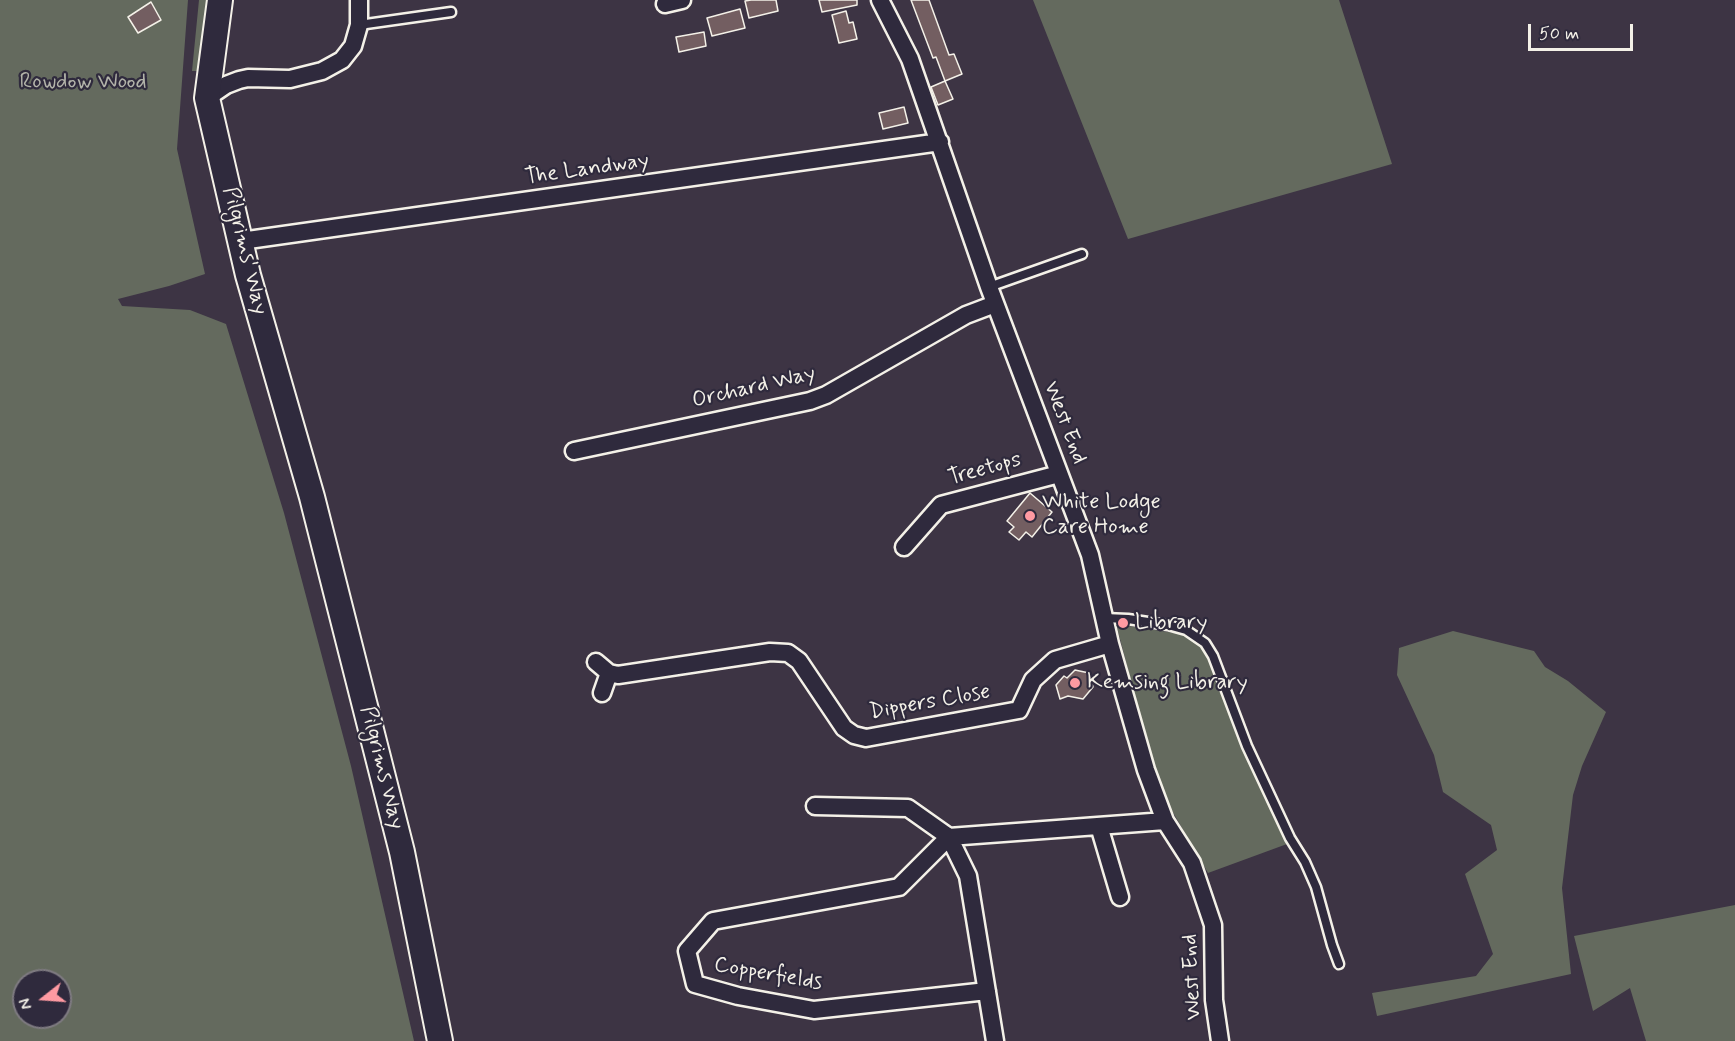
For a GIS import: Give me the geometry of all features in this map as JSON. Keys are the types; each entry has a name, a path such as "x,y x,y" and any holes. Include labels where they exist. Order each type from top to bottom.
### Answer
{"street":[{"name":"Pilgrims' Way","path":"220,0 207,98 248,275 312,497"},
{"path":"207,98 226,85 239,80 248,78 290,80 322,71 334,65 349,53 353,46 359,25 359,0"},
{"path":"665,3 682,0"},
{"name":"West End","path":"880,0 910,59 995,304 1090,555 1110,644 1146,770 1164,821 1192,863 1214,925 1214,1000 1220,1041"},
{"name":"The Landway","path":"241,241 940,142"},
{"name":"Orchard Way","path":"574,451 826,396 966,315 995,304"},
{"name":"Treetops","path":"904,547 942,505 1059,474"},
{"name":"Pilgrims Way","path":"312,497 402,852 440,1041"},
{"name":"Dippers Close","path":"609,674 618,675 770,652 788,653 799,660 844,728 854,735 866,738 1018,710 1033,680 1055,660 1110,644"},
{"path":"596,662 609,674 602,693"},
{"path":"815,806 908,808 949,837 968,876 995,1041"},
{"path":"949,837 1164,821"},
{"path":"1099,826 1120,897"},
{"name":"Copperfields","path":"949,837 899,887 713,921 687,951 695,984 738,996 814,1010 987,992"}],"lane":[{"path":"359,25 451,12"},
{"path":"989,287 1082,254"},
{"path":"1104,618 1168,625 1186,630 1205,643 1213,656 1246,746 1316,887 1339,964"}],"green space":[{"name":"Rowdow Wood","path":"0,0 188,0 177,149 205,274 118,299 122,306 190,310 226,324 284,513 351,766 414,1041 0,1041"},
{"path":"199,0 209,0 199,71 192,71"},
{"path":"1033,0 1339,0 1392,164 1128,239"},
{"path":"1116,624 1188,635 1208,654 1287,844 1208,873 1160,790"},
{"path":"1453,631 1534,651 1545,667 1568,681 1606,712 1582,766 1573,795 1562,888 1571,974 1377,1016 1372,993 1476,976 1493,954 1465,874 1497,850 1491,825 1443,792 1434,755 1397,675 1399,648"},
{"path":"1735,905 1735,1041 1646,1041 1630,988 1593,1011 1574,936"}],"building":[{"path":"776,0 778,11 749,18 745,1"},
{"path":"819,0 857,0 857,5 822,12"},
{"path":"911,0 929,0 949,55 954,54 962,74 945,81 936,57 933,58"},
{"path":"151,2 161,20 138,33 128,17"},
{"path":"740,9 745,28 712,36 707,18"},
{"path":"846,11 849,23 853,22 857,39 839,43 832,15"},
{"path":"704,32 706,46 679,52 676,37"},
{"path":"945,81 953,99 938,105 931,87"},
{"path":"904,107 908,123 883,129 879,113"},
{"name":"White Lodge Care Home","path":"1030,493 1052,512 1032,537 1026,532 1019,540 1009,532 1014,527 1007,521"},
{"name":"Kemsing Library","path":"1075,670 1089,673 1093,687 1083,699 1068,696 1060,699 1056,685 1064,676 1067,678"}],"place":[{"name":"White Lodge Care Home","path":"1030,516"},
{"name":"Library","path":"1123,623"},
{"name":"Kemsing Library","path":"1075,683"}]}
